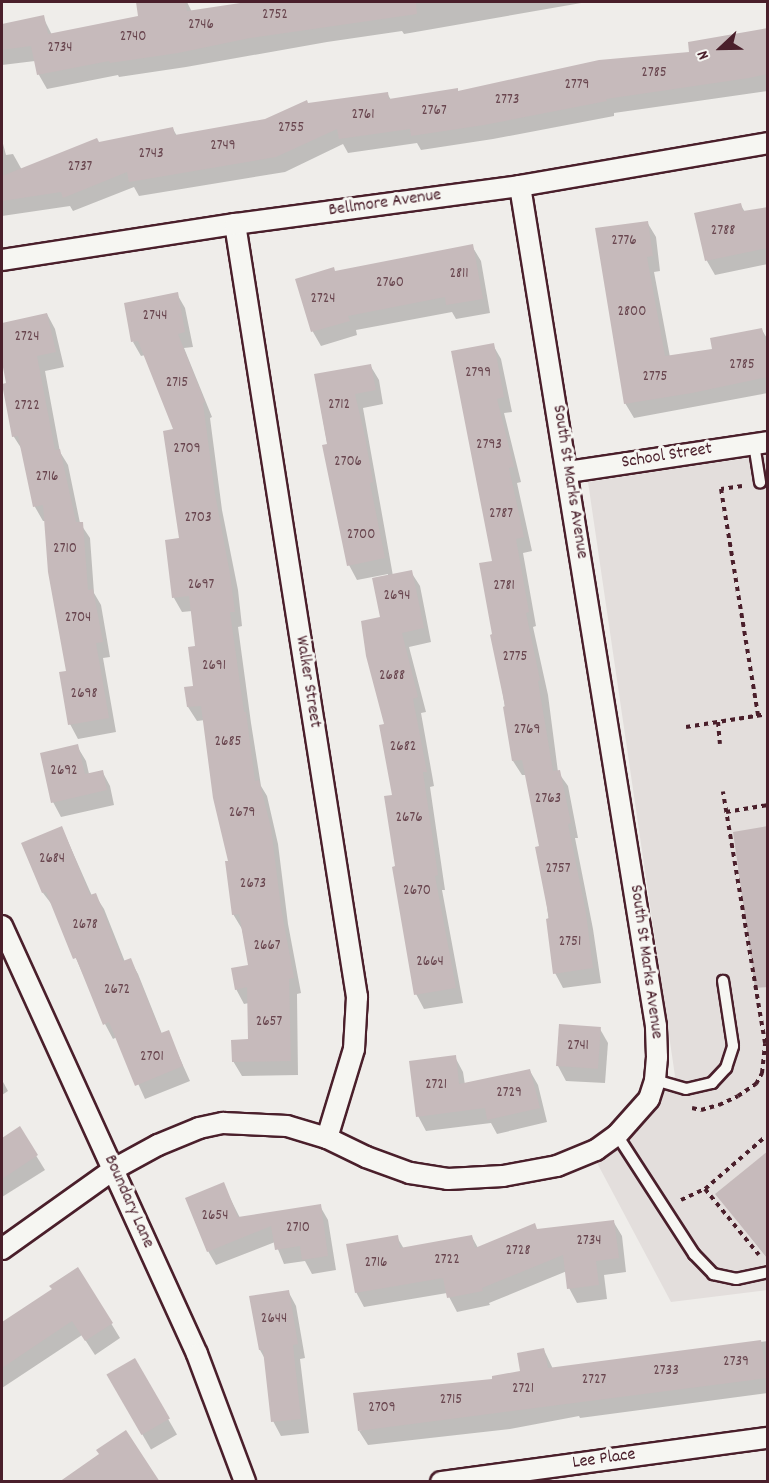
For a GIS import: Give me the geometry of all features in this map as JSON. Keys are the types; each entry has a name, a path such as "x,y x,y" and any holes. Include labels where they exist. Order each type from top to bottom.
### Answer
{"street":[{"name":"Bellmore Avenue","path":"2,260 235,224 520,186 768,143"},
{"name":"South St Marks Avenue","path":"2,1249 114,1169 158,1145 199,1128 223,1123 251,1122 287,1126 327,1138 366,1157 410,1173 448,1179 503,1176 557,1166 596,1150 617,1135 649,1099 655,1080 656,1026 520,186"},
{"name":"Walker Street","path":"235,224 357,997 354,1048 341,1099 327,1138"},
{"name":"School Street","path":"567,472 761,443"},
{"name":"Boundary Lane","path":"2,926 197,1354 245,1482"},
{"name":"Lee Place","path":"441,1482 768,1438"}],"lane":[{"path":"760,483 761,443"},
{"path":"655,1080 686,1089 712,1083 726,1068 733,1047 723,981"},
{"path":"617,1135 694,1254 713,1274 736,1279 768,1272"}],"path":[{"path":"758,716 722,489 760,483"},
{"path":"686,727 768,714"},
{"path":"718,722 720,744"},
{"path":"726,812 768,805"},
{"path":"664,1207 705,1189 765,1137"},
{"path":"705,1189 761,1257"}],"shaded area":[{"path":"767,455 767,1290 671,1302 596,1161 628,1135 675,1076 588,482"}],"building":[{"path":"136,2 185,2 187,11 247,2 416,2 417,14 250,38 178,53 110,63 109,61 37,75 31,46 2,50 2,24 44,15 48,34 138,16"},
{"path":"768,28 768,74 606,99 607,101 484,125 411,136 410,129 339,139 337,129 276,157 129,182 127,172 63,198 61,192 2,201 2,176 97,138 99,142 173,127 175,135 265,119 307,100 308,103 388,92 389,99 458,88 458,91 599,60 689,52 688,42"},
{"path":"741,203 743,211 768,207 768,248 705,261 694,213"},
{"path":"648,221 653,256 647,257 665,356 712,349 710,338 762,328 768,354 768,377 624,404 595,228"},
{"path":"473,244 483,299 446,305 445,297 348,316 350,321 311,332 295,279 334,267 335,271"},
{"path":"178,292 185,332 178,334 205,402 203,403 215,494 235,612 230,612 244,712 246,712 255,781 259,780 271,828 281,908 294,978 289,979 291,1061 232,1062 231,1040 248,1039 247,987 235,990 231,968 248,965 239,914 232,915 225,861 228,861 213,798 201,706 187,707 184,687 193,686 188,647 195,646 189,596 172,598 165,540 179,538 163,431 173,429 138,341 131,342 124,303"},
{"path":"47,313 56,352 37,356 55,450 60,449 76,522 83,522 88,590 93,589 103,642 96,643 109,718 68,725 59,672 66,671 48,572 43,505 33,507 18,436 12,437 2,384 6,383 2,362 2,323"},
{"path":"494,343 504,397 497,399 514,467 509,468 524,537 516,539 529,612 526,613 540,680 538,681 553,771 560,770 571,823 568,824 586,913 593,968 553,974 546,919 549,918 535,847 539,846 522,760 512,761 503,707 505,706 490,635 492,634 479,563 492,561 451,351"},
{"path":"371,364 376,390 355,394 365,437 373,482 370,483 385,558 347,566 322,445 327,444 314,374"},
{"path":"412,570 424,628 402,633 418,697 413,699 427,772 423,772 438,875 435,876 456,988 414,995 392,867 395,866 384,796 392,795 379,725 384,724 366,656 361,621 380,617 372,578"},
{"path":"78,744 85,774 103,770 107,790 51,803 40,753"},
{"path":"62,826 90,895 96,893 123,961 131,958 161,1033 169,1030 183,1066 135,1086 109,1022 103,1025 76,958 73,959 46,892 42,893 21,843"},
{"path":"768,826 768,987 755,988 733,832"},
{"path":"559,1024 601,1027 598,1069 556,1066"},
{"path":"456,1055 459,1084 530,1069 540,1108 487,1120 485,1108 416,1117 409,1061"},
{"path":"20,1126 38,1155 2,1179 2,1138"},
{"path":"768,1151 768,1259 715,1194"},
{"path":"224,1182 238,1217 321,1204 328,1256 302,1260 300,1246 275,1250 271,1226 207,1252 185,1198"},
{"path":"614,1220 619,1258 596,1261 599,1285 567,1289 563,1255 482,1288 483,1291 447,1298 443,1278 355,1293 346,1244 398,1235 400,1248 472,1235 475,1248 535,1223 537,1229"},
{"path":"78,1267 113,1323 85,1341 72,1321 2,1368 2,1322 52,1289 49,1286"},
{"path":"289,1290 298,1344 293,1345 301,1419 271,1422 263,1350 259,1350 249,1296"},
{"path":"761,1340 767,1378 358,1431 353,1393 492,1379 492,1376 520,1371 517,1353 544,1348 548,1368"},
{"path":"135,1358 170,1419 141,1435 106,1374"},
{"path":"126,1430 160,1482 59,1482 99,1454 96,1450"}]}
